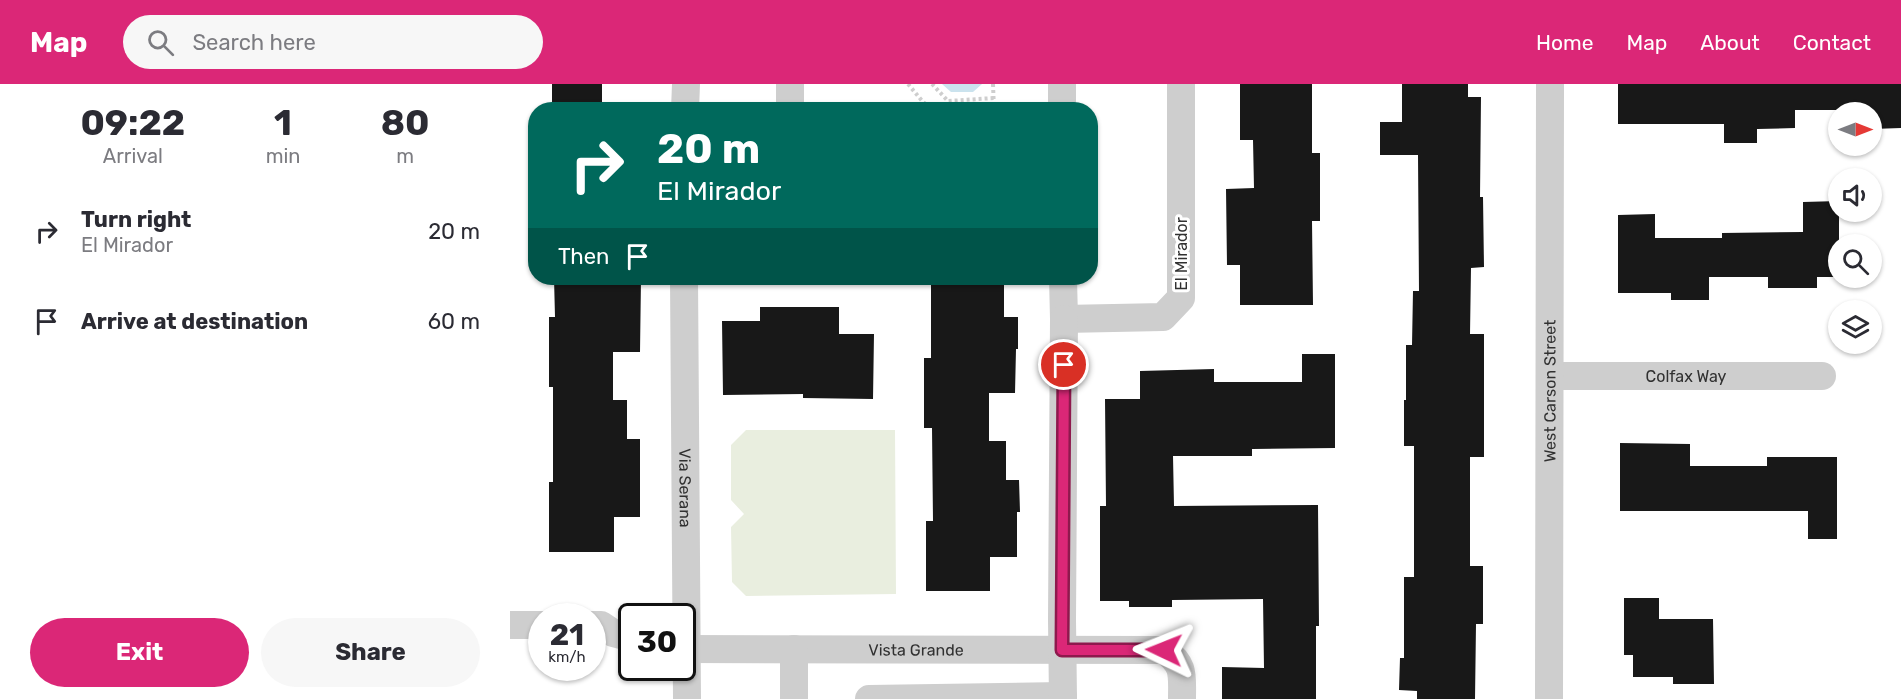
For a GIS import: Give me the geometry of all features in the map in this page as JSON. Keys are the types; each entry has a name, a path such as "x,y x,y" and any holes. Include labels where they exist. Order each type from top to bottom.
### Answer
{"street":[{"path":"686,84 686,102"},
{"path":"790,84 790,102"},
{"path":"1062,84 1062,102"},
{"name":"El Mirador","path":"1064,319 1163,317 1181,298 1181,84"},
{"name":"West Carson Street","path":"1549,699 1550,84"},
{"name":"Via Serana","path":"684,285 685,603"},
{"path":"869,699 1063,698 1064,285"},
{"name":"Colfax Way","path":"1550,376 1822,376"},
{"path":"510,625 528,625"},
{"name":"Vista Grande","path":"696,649 1062,650 1149,648 1164,650 1176,658 1182,672 1182,699"},
{"path":"794,649 794,699"},
{"name":"Via Serana","path":"686,681 687,699"}],"path":[{"path":"909,84 923,102"},
{"path":"932,84 948,101 994,98"},
{"path":"993,84 994,102"}],"shaded area":[{"path":"746,430 895,430 896,594 746,596 732,582 731,527 744,514 731,500 731,445"}],"water":[{"path":"942,84 982,84 973,92 951,92"}],"building":[{"path":"552,84 602,84 602,102 552,102"},
{"path":"1240,84 1312,84 1312,153 1320,153 1320,221 1312,221 1313,305 1240,305 1240,265 1227,265 1226,189 1254,188 1253,140 1240,140"},
{"path":"1402,84 1468,84 1468,97 1481,97 1480,197 1483,197 1484,267 1471,268 1470,334 1484,334 1484,457 1470,457 1470,566 1483,566 1483,624 1476,624 1475,699 1417,699 1417,691 1399,690 1400,658 1404,658 1404,577 1414,577 1414,446 1404,446 1404,400 1406,400 1406,345 1412,345 1413,291 1419,291 1418,155 1380,155 1380,122 1402,122"},
{"path":"1618,84 1901,84 1901,128 1882,129 1882,102 1828,102 1828,110 1795,110 1795,128 1757,129 1757,143 1724,143 1724,124 1618,124"},
{"path":"1828,201 1828,222 1839,222 1839,234 1828,234 1828,277 1817,277 1817,288 1768,288 1768,277 1709,277 1709,300 1671,300 1671,293 1618,293 1618,215 1655,214 1655,238 1722,238 1722,233 1803,232 1803,202"},
{"path":"554,285 641,285 640,352 613,352 613,400 627,400 627,439 640,439 640,517 614,517 614,552 549,552 549,482 553,482 553,387 549,387 549,317 555,317"},
{"path":"931,285 1004,285 1004,317 1018,317 1015,393 989,393 989,441 1006,441 1006,480 1019,480 1020,512 1017,512 1017,557 990,557 990,591 926,591 926,521 933,521 932,428 924,428 924,358 931,358"},
{"path":"760,307 839,307 839,334 874,334 873,399 803,398 803,394 723,395 722,321 760,321"},
{"path":"1302,354 1335,354 1335,448 1252,449 1252,456 1173,456 1174,506 1318,505 1319,626 1316,626 1316,699 1222,699 1222,667 1264,668 1263,599 1172,600 1172,607 1129,607 1129,601 1100,601 1100,506 1106,506 1105,399 1140,399 1140,371 1214,369 1214,382 1302,382"},
{"path":"1620,443 1690,444 1690,466 1767,466 1767,457 1837,457 1837,539 1808,539 1808,511 1620,511"},
{"path":"1624,598 1659,598 1659,619 1713,619 1714,684 1673,684 1673,677 1633,677 1633,655 1624,655"}],"route":[{"path":"1064,365 1062,650 1149,648 1164,650"}]}
